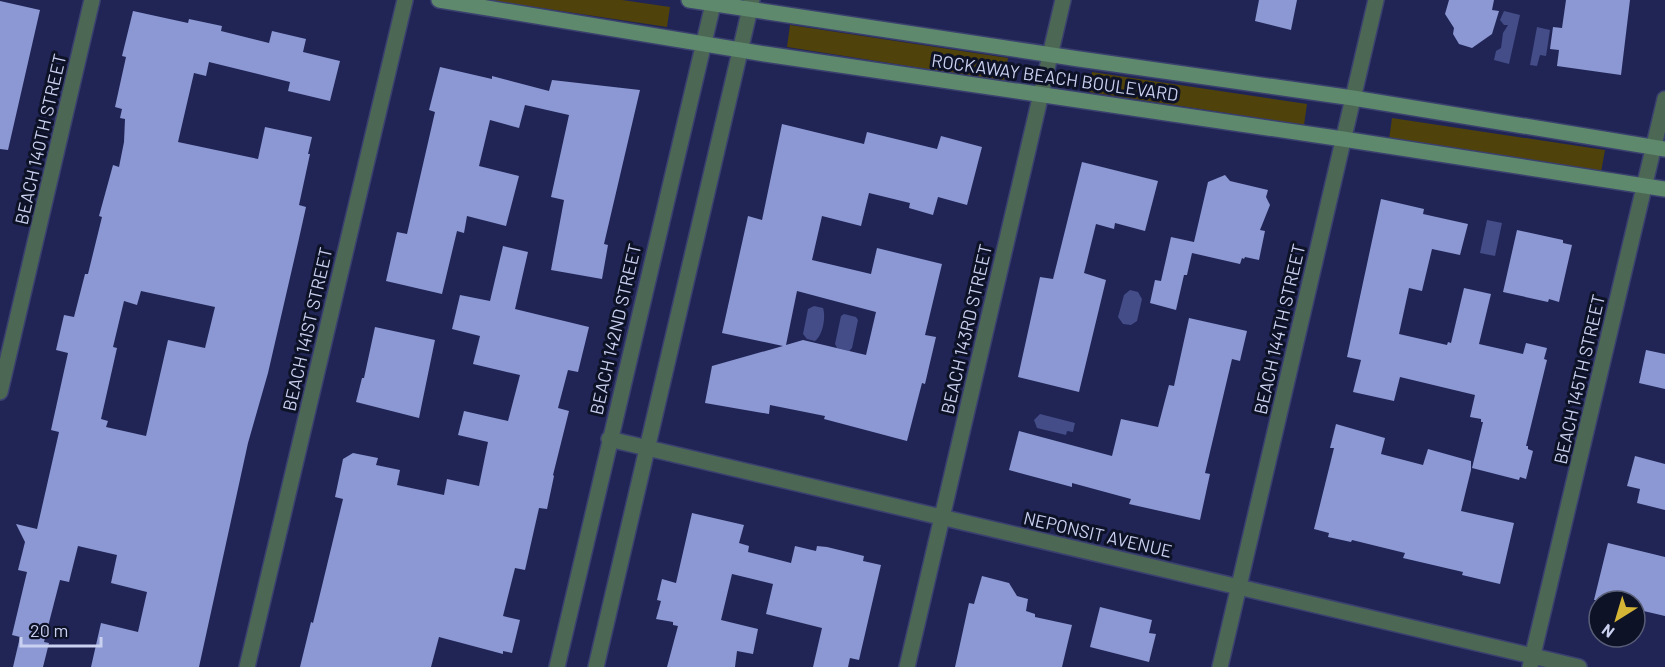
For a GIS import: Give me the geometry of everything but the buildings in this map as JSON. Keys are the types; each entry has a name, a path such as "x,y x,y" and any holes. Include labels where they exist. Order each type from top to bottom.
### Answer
{"street":[{"name":"BEACH 140TH STREET","path":"0,392 92,0"},
{"name":"BEACH 141ST STREET","path":"248,667 405,0"},
{"name":"ROCKAWAY BEACH BOULEVARD","path":"439,0 741,50 1665,189"},
{"name":"ROCKAWAY BEACH BOULEVARD","path":"688,0 751,4 1050,54 1353,98 1660,148"},
{"name":"BEACH 143RD STREET","path":"907,667 1063,0"},
{"name":"BEACH 144TH STREET","path":"1220,667 1376,0"},
{"name":"BEACH 142ND STREET","path":"557,667 713,2"},
{"path":"596,667 751,4"},
{"name":"BEACH 145TH STREET","path":"1532,662 1645,186 1660,148 1665,99"},
{"name":"NEPONSIT AVENUE","path":"609,439 1239,587 1532,662 1579,667"}],"shaded area":[{"path":"489,0 622,0 670,7 667,27"},
{"path":"790,25 1008,58 1004,81 787,47"},
{"path":"1092,72 1307,104 1304,125 1089,92"},
{"path":"1392,118 1605,150 1601,172 1389,140"}],"water":[{"path":"1504,11 1520,15 1509,64 1494,60 1496,51 1501,48 1503,33 1508,25 1504,25 1500,20"},
{"path":"1537,27 1550,30 1546,56 1540,55 1537,66 1530,65"},
{"path":"1487,220 1502,223 1495,256 1480,253"},
{"path":"1130,290 1138,292 1142,299 1137,321 1131,325 1123,324 1118,317 1124,295"},
{"path":"814,306 823,308 824,316 822,330 815,341 807,339 803,334 808,309"},
{"path":"844,314 856,317 858,320 852,348 849,351 837,348 835,344 841,316"},
{"path":"1040,414 1075,423 1073,432 1067,431 1066,435 1037,428 1034,420"}]}
